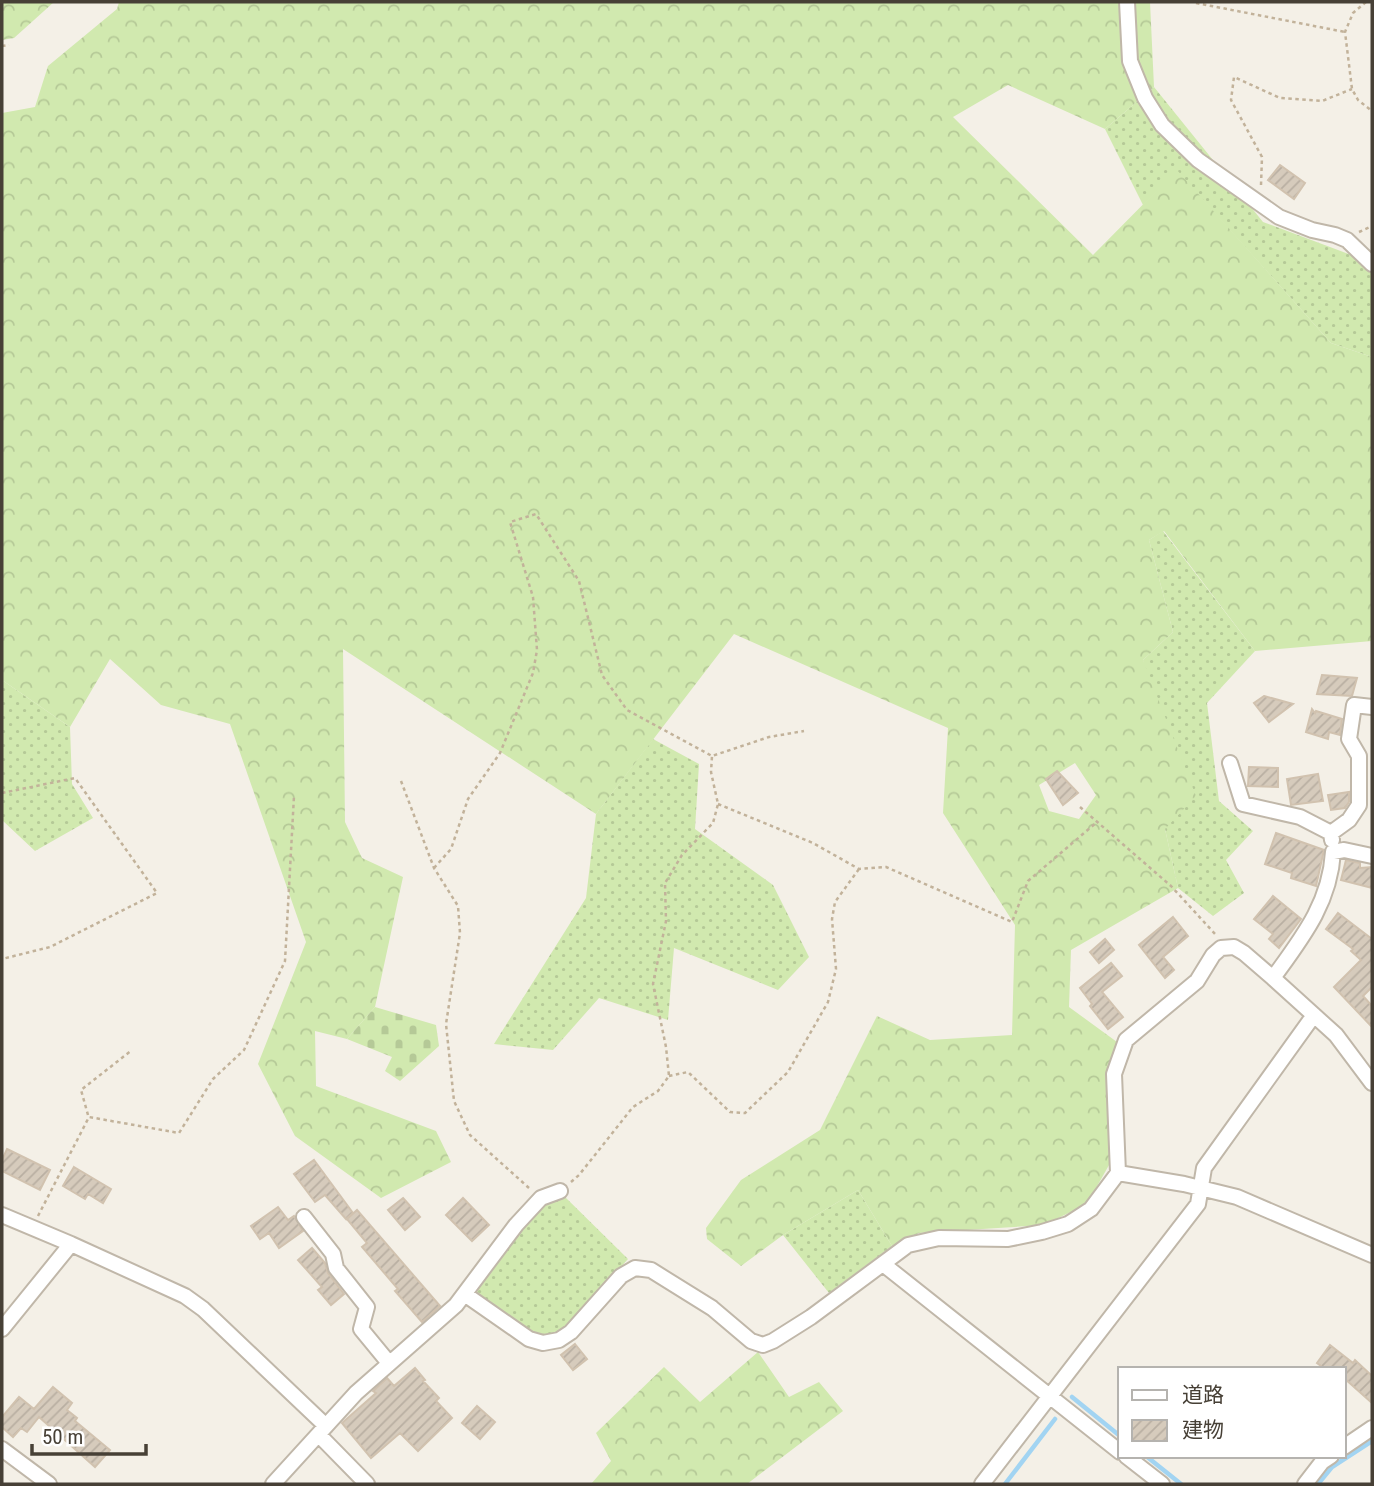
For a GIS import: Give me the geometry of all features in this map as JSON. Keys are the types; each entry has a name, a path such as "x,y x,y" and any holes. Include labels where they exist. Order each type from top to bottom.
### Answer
{"street":[{"path":"1126,2 1130,61 1145,98 1162,124 1198,160 1279,217 1347,240 1372,264"},
{"path":"1331,833 1349,820 1359,805 1359,757 1349,739 1354,705 1372,707"},
{"path":"1230,763 1243,804 1300,817 1331,833"},
{"path":"1273,978 1311,925 1322,904 1332,871 1331,833"},
{"path":"1333,852 1344,850 1372,856"},
{"path":"466,1295 529,1339 543,1343 559,1340 571,1332 621,1276 635,1268 651,1270 712,1308 751,1341 763,1345 811,1317 908,1245 939,1238 1008,1239 1068,1224 1091,1209 1118,1174 1114,1074 1126,1040 1197,981 1213,955 1222,948 1234,947 1273,978 1336,1035 1372,1083"},
{"path":"982,1484 1198,1204 1204,1168 1314,1015"},
{"path":"1118,1174 1202,1188 1237,1197 1372,1255"},
{"path":"273,1484 356,1392 466,1295 516,1224 541,1198 560,1191"},
{"path":"2,1215 185,1296 204,1309 322,1431 367,1484"},
{"path":"304,1217 333,1254 336,1268 367,1307 360,1329 389,1363"},
{"path":"2,1329 71,1244"},
{"path":"883,1264 1118,1450"},
{"path":"1346,1446 1372,1428"},
{"path":"2,1449 49,1484"},
{"path":"1129,1458 1162,1484"},
{"path":"1305,1484 1328,1458"}],"path":[{"path":"1366,2 1353,13 1345,32 1352,89 1358,100 1372,111"},
{"path":"1196,4 1345,32"},
{"path":"2,47 9,45"},
{"path":"1241,191 1261,186 1262,157 1231,100 1234,77 1280,98 1322,101 1352,89"},
{"path":"434,868 451,849 468,799 500,753 533,673 537,650 533,597 510,522 536,514 579,581 602,675 627,710 712,756 769,737 804,731"},
{"path":"669,1076 666,1046 653,984 666,921 665,883 682,855 713,823 718,804 711,772 712,756"},
{"path":"2,793 75,778 157,894 50,947 2,959"},
{"path":"401,780 434,868 458,906 460,933 446,1024 454,1101 470,1135 541,1198"},
{"path":"89,1117 179,1133 213,1079 244,1050 285,961 294,796"},
{"path":"718,804 813,843 859,869 886,867 1012,922 1028,881 1097,822"},
{"path":"1080,807 1188,904 1215,931 1222,948"},
{"path":"560,1191 579,1175 633,1107 658,1091 669,1076 688,1072 730,1112 745,1113 788,1072 828,1002 836,969 832,919 835,902 859,869"},
{"path":"32,1228 89,1117 81,1090 132,1050"}],"green space":[{"path":"2,2 54,2 14,38 2,40"},
{"path":"119,2 1150,2 1154,87 1105,129 1008,85 953,117 1093,255 1177,170 1331,343 1372,357 1372,641 1255,651 1164,531 1149,540 1173,632 1143,660 1196,796 1165,829 1178,888 1071,950 1069,1007 1117,1042 1106,1091 1113,1158 1087,1204 1044,1225 919,1233 892,1246 858,1190 783,1235 741,1266 707,1239 706,1228 741,1180 820,1130 877,1016 930,1040 1012,1035 1015,925 943,813 948,728 734,634 596,814 343,649 345,822 362,858 403,877 375,1007 347,1039 315,1031 316,1086 436,1131 451,1162 381,1198 295,1136 258,1064 306,942 230,724 161,705 110,659 70,727 2,680 2,113 35,107 48,66 117,9","holes":["1075,763 1096,795 1079,819 1049,811 1039,785"]},
{"path":"1154,87 1263,222 1354,256 1372,270 1372,357 1331,343 1177,171 1143,205 1105,129"},
{"path":"1163,531 1255,651 1207,703 1219,801 1253,831 1226,860 1244,893 1213,916 1178,888 1165,829 1143,660 1173,632 1149,540"},
{"path":"2,680 70,727 72,784 93,818 35,851 2,820"},
{"path":"653,739 699,764 695,829 773,885 809,957 778,990 674,948 668,1020 599,998 553,1050 494,1044 586,898 596,814"},
{"path":"375,1007 436,1025 439,1046 400,1081 385,1071 392,1057 347,1039"},
{"path":"858,1190 892,1246 829,1293 783,1235"},
{"path":"564,1196 628,1259 564,1330 540,1338 472,1293 539,1206"},
{"path":"758,1352 789,1397 819,1382 843,1411 747,1484 591,1484 611,1461 596,1433 664,1367 700,1402"}],"building":[{"path":"1280,165 1305,183 1294,199 1268,180"},
{"path":"1322,675 1357,678 1352,696 1317,694"},
{"path":"1264,696 1293,704 1269,722 1254,703"},
{"path":"1312,709 1315,713 1316,711 1342,719 1340,735 1329,732 1328,739 1306,732"},
{"path":"1249,767 1278,768 1278,787 1248,786"},
{"path":"1057,771 1078,793 1063,805 1046,779"},
{"path":"1318,774 1323,801 1291,805 1287,779"},
{"path":"1349,792 1349,802 1345,808 1331,810 1328,795"},
{"path":"1276,833 1324,850 1316,886 1291,878 1292,873 1265,864"},
{"path":"1346,860 1360,863 1360,868 1372,867 1372,888 1341,880"},
{"path":"1273,896 1301,919 1279,948 1269,939 1273,934 1254,919"},
{"path":"1338,913 1372,939 1372,987 1363,996 1372,1006 1372,1027 1334,987 1361,960 1351,951 1353,949 1326,929"},
{"path":"1173,917 1188,936 1163,957 1174,970 1165,978 1139,945"},
{"path":"1105,939 1114,950 1099,963 1090,952"},
{"path":"1111,963 1122,976 1102,992 1123,1017 1108,1029 1080,988"},
{"path":"7,1149 50,1170 40,1190 2,1171 2,1160"},
{"path":"314,1160 353,1213 346,1219 325,1195 315,1202 294,1174"},
{"path":"74,1167 111,1189 103,1203 88,1194 85,1199 63,1186"},
{"path":"403,1198 420,1217 405,1230 388,1210"},
{"path":"463,1198 489,1225 472,1241 446,1215"},
{"path":"278,1207 288,1220 294,1216 303,1231 279,1248 269,1233 260,1239 251,1226"},
{"path":"357,1210 440,1306 422,1322 362,1247 367,1243 347,1219"},
{"path":"312,1248 325,1263 328,1273 344,1294 331,1305 318,1290 322,1287 298,1260"},
{"path":"575,1344 587,1359 573,1370 561,1355"},
{"path":"1330,1345 1353,1363 1355,1360 1372,1376 1372,1403 1346,1380 1346,1367 1322,1367 1317,1363"},
{"path":"415,1368 439,1398 436,1401 452,1418 418,1451 400,1433 371,1458 342,1423 376,1393 373,1391 387,1378 394,1386"},
{"path":"53,1387 72,1403 67,1410 77,1418 75,1421 110,1450 95,1467 39,1417 27,1432 21,1428 13,1437 2,1427 2,1417 19,1397 34,1409"},
{"path":"477,1406 495,1422 480,1439 462,1423"}],"waterway":[{"path":"1072,1397 1118,1434"},
{"path":"1005,1484 1055,1419"},
{"path":"1346,1458 1372,1441"},
{"path":"1148,1458 1181,1484"},
{"path":"1318,1484 1332,1467 1346,1458"}]}
